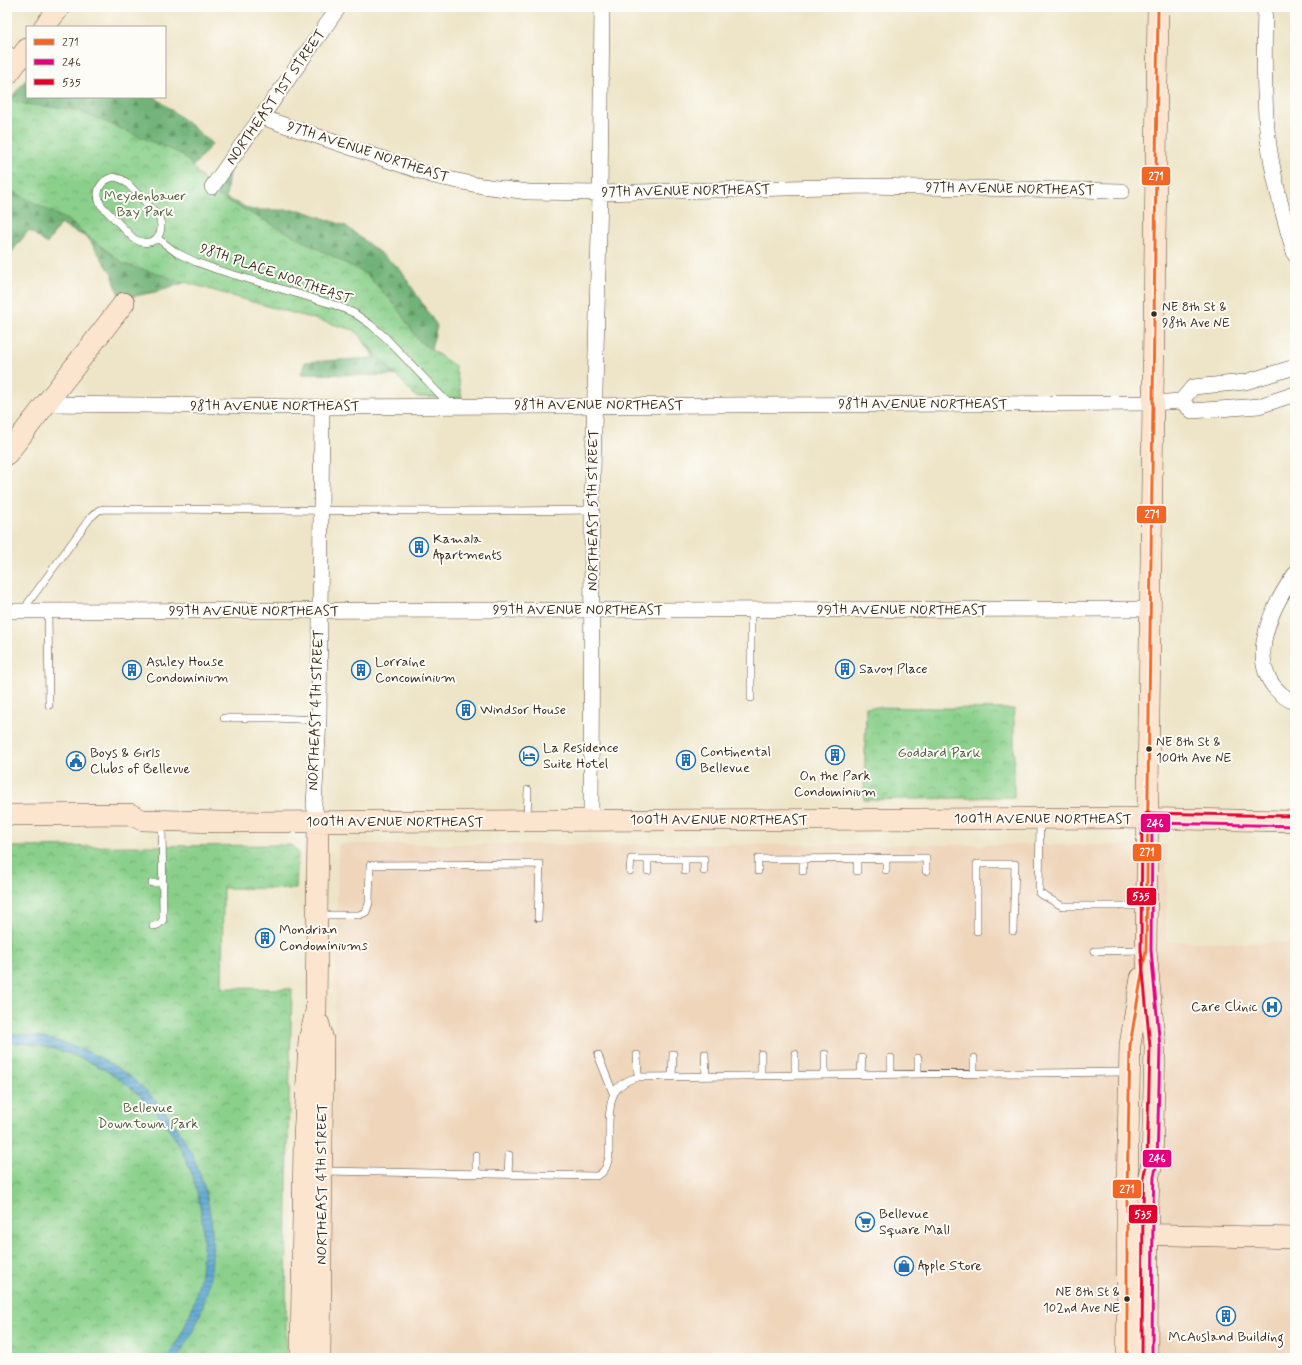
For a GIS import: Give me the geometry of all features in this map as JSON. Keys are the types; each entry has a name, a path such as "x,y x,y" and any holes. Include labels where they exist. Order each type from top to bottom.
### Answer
{"main road":[{"path":"45,26 60,7"},
{"path":"1147,1358 1149,1175 1152,1163 1154,1047 1146,950 1146,906 1158,7"},
{"path":"7,454 124,303"},
{"name":"100TH AVENUE NORTHEAST","path":"7,815 130,814 152,820 318,823 1148,818 1295,821"},
{"name":"100TH AVENUE NORTHEAST","path":"7,828 131,828 152,820"},
{"name":"NORTHEAST 4TH STREET","path":"318,823 316,1011 309,1040 320,1358"},
{"path":"1127,1358 1130,1045 1146,950"},
{"path":"1130,1072 1143,1083 1142,1163 1149,1175"},
{"name":"NORTHEAST 4TH STREET","path":"301,1358 313,1170"},
{"path":"1127,1234 1295,1238"}],"street":[{"name":"NORTHEAST 1ST STREET","path":"212,186 339,7"},
{"name":"NORTHEAST 5TH STREET","path":"591,821 592,510 600,193 602,7"},
{"path":"1265,7 1264,48 1266,118 1273,168 1283,216 1295,255"},
{"name":"97TH AVENUE NORTHEAST","path":"261,117 434,176 482,186 528,192 600,193 866,186 1122,191"},
{"path":"1295,368 1245,382 1193,387 1181,401 1192,411 1259,406 1295,394"},
{"name":"98TH AVENUE NORTHEAST","path":"45,404 322,407 1153,403 1181,401"},
{"name":"NORTHEAST 4TH STREET","path":"318,823 314,805 319,720 322,407"},
{"path":"1295,574 1274,607 1265,632 1263,650 1265,668 1272,684 1280,693 1295,703"},
{"name":"99TH AVENUE NORTHEAST","path":"7,611 1150,609"}],"lane":[{"path":"108,178 121,178 147,203 160,220 162,226 157,238 151,242 144,243 138,241 133,238 106,210 98,200 99,187 103,182 108,178"},
{"name":"98TH PLACE NORTHEAST","path":"157,238 177,252 203,265 335,305 354,313 371,324 386,337 451,406"},
{"path":"28,611 28,603 90,518 99,510 592,510"},
{"path":"751,610 751,698"},
{"path":"48,611 49,705"},
{"path":"224,718 319,720"},
{"path":"527,822 528,790"},
{"path":"1040,819 1039,893 1062,906 1146,906"},
{"path":"152,820 163,883 163,920 158,925 153,926"},
{"path":"856,858 857,870"},
{"path":"758,871 758,859 856,858 926,858 926,870"},
{"path":"886,858 886,870"},
{"path":"630,871 631,859 704,859 704,871"},
{"path":"648,859 648,871"},
{"path":"685,859 685,871"},
{"path":"803,859 803,871"},
{"path":"317,916 359,915 366,912 369,903 370,865 540,864 538,918"},
{"path":"977,931 977,864 1015,864 1014,931"},
{"path":"152,883 163,883"},
{"path":"1094,951 1146,950"},
{"path":"672,1076 673,1054"},
{"path":"705,1054 706,1076"},
{"path":"761,1054 761,1075"},
{"path":"795,1054 795,1075"},
{"path":"825,1054 825,1075"},
{"path":"598,1055 613,1093"},
{"path":"637,1055 638,1077"},
{"path":"861,1074 862,1058"},
{"path":"891,1058 891,1074"},
{"path":"918,1058 918,1074"},
{"path":"974,1058 974,1073"},
{"path":"313,1170 508,1175 592,1176 600,1174 606,1168 609,1156 610,1104 613,1093 626,1081 638,1077 1130,1072"},
{"path":"508,1155 508,1175"},
{"path":"476,1156 476,1174"}],"shaded area":[{"path":"338,844 1167,845 1166,941 1295,943 1295,1358 328,1358"}],"green space":[{"path":"26,79 26,98 156,98 212,144 175,187 7,103"},
{"name":"Meydenbauer Bay Park","path":"7,98 24,104 77,110 183,155 216,195 366,274 395,305 419,341 455,366 462,398 416,397 354,330 124,264 69,221 14,192 7,191"},
{"name":"Meydenbauer Bay Park","path":"7,172 206,202 229,172 226,198 252,210 300,210 346,226 400,269 437,326 428,361 418,376 301,374 305,362 375,358 351,322 193,280 155,292 120,299 112,274 88,238 60,224 47,244 29,230 10,254 7,252"},
{"name":"Goddard Park","path":"866,707 1014,709 1014,797 864,800"},
{"name":"Bellevue Downtown Park","path":"291,845 298,852 296,889 223,888 222,988 292,989 287,1182 286,1358 7,1358 7,847"}],"water":[{"path":"7,1034 37,1037 67,1044 112,1064 150,1094 179,1131 200,1174 211,1220 211,1267 200,1314 177,1358 167,1358 188,1318 200,1277 203,1234 197,1193 183,1154 161,1118 130,1087 92,1063 71,1055 40,1046 7,1043"}],"transit line":[{"name":"271","path":"1127,1358 1127,1192 1130,1045 1146,950 1158,7"},
{"name":"535","path":"1142,1358 1143,1207 1144,1174 1147,1162 1150,1047 1141,950 1142,817 1147,813 1295,816"},
{"name":"246","path":"1152,1358 1153,1207 1154,1176 1157,1163 1160,1047 1151,950 1152,823 1295,826"}],"place":[{"name":"NE 8th St & 98th Ave NE","path":"1154,314"},
{"name":"Kamala Apartments","path":"419,547"},
{"name":"Savoy Place","path":"845,669"},
{"name":"Ashley House Condominium","path":"132,670"},
{"name":"Lorraine Concominium","path":"361,670"},
{"name":"Windsor House","path":"466,710"},
{"name":"NE 8th St & 100th Ave NE","path":"1149,749"},
{"name":"On the Park Condominium","path":"835,755"},
{"name":"La Residence Suite Hotel","path":"529,756"},
{"name":"Continental Bellevue","path":"686,760"},
{"name":"Boys & Girls Clubs of Bellevue","path":"76,761"},
{"name":"Mondrian Condominiums","path":"265,938"},
{"name":"Care Clinic","path":"1272,1007"},
{"name":"Bellevue Square Mall","path":"865,1222"},
{"name":"Apple Store","path":"904,1266"},
{"name":"NE 8th St & 102nd Ave NE","path":"1127,1299"},
{"name":"McAusland Building","path":"1226,1316"}]}
